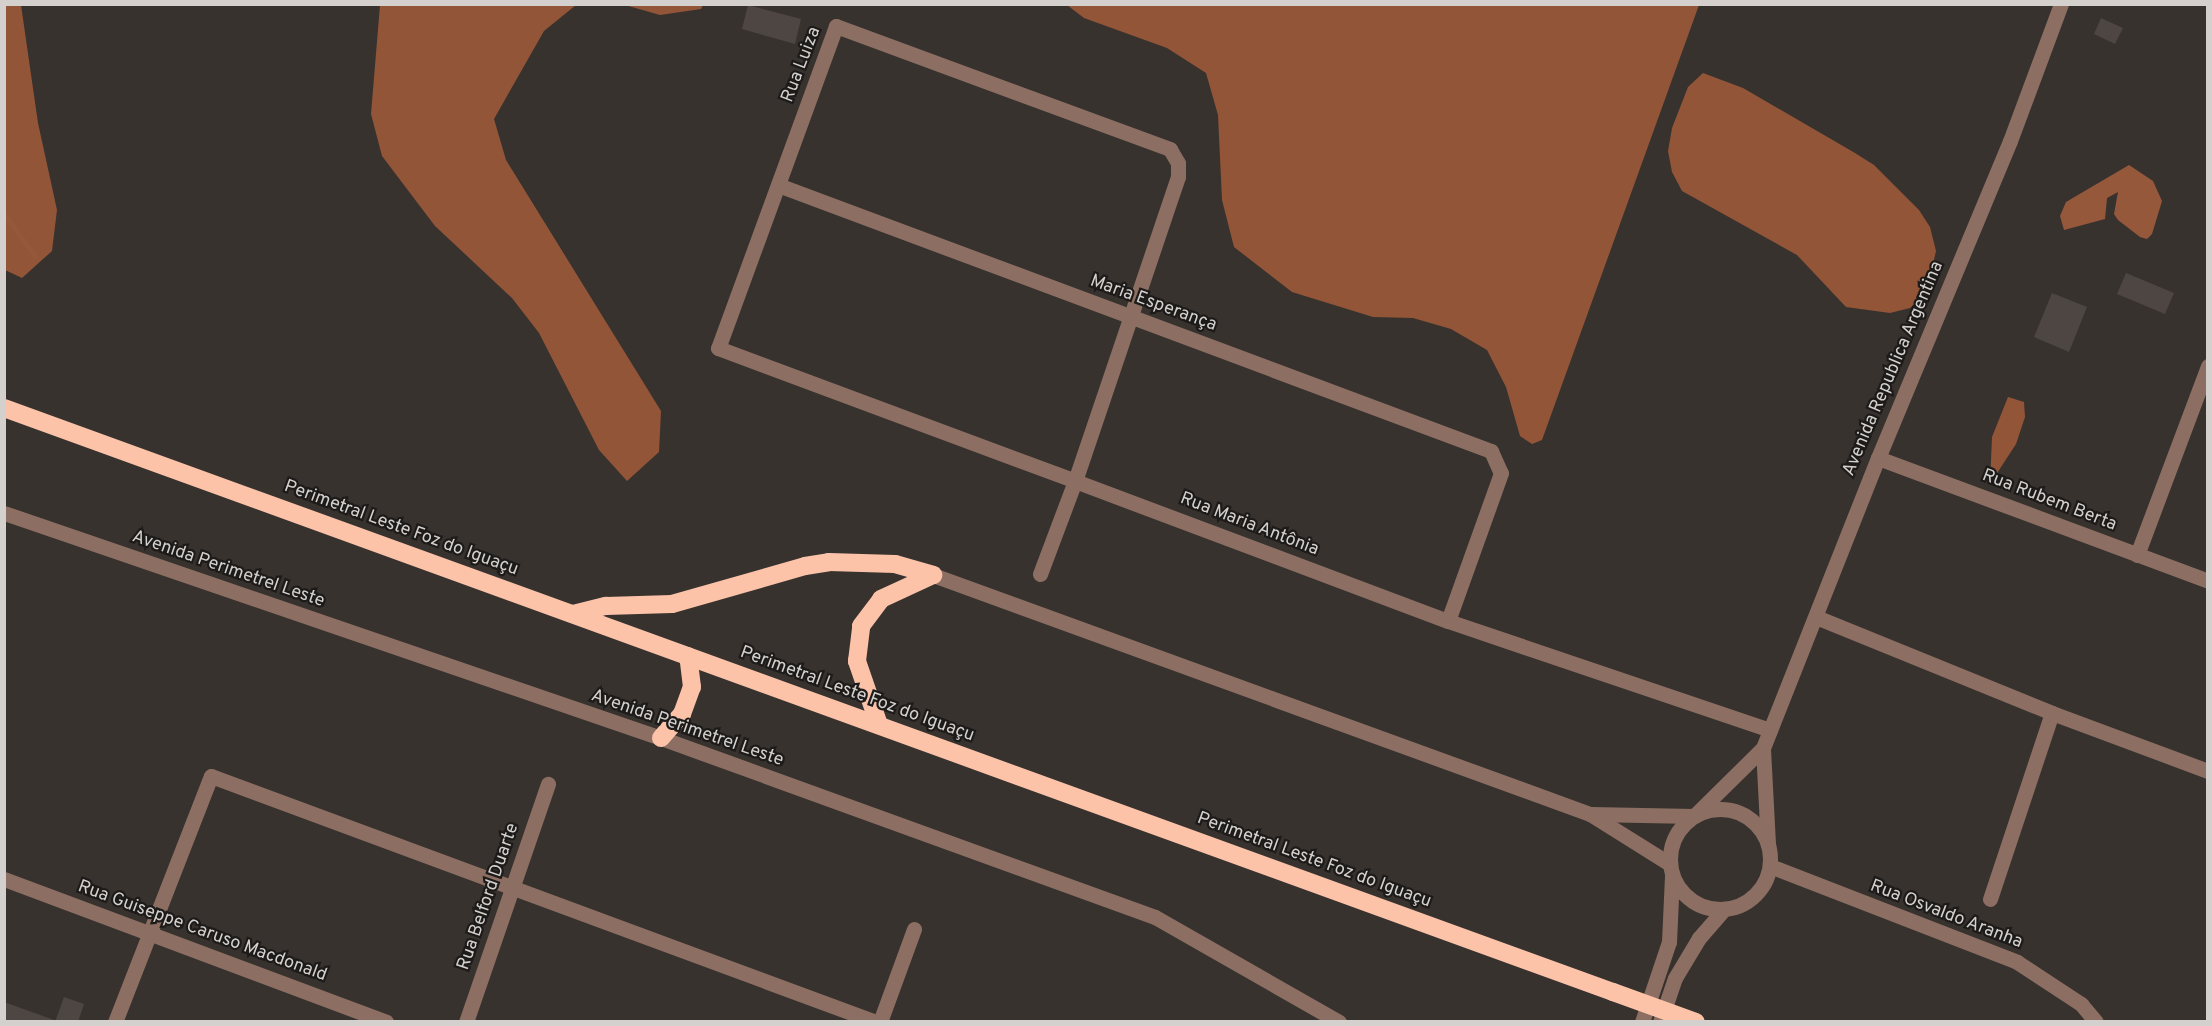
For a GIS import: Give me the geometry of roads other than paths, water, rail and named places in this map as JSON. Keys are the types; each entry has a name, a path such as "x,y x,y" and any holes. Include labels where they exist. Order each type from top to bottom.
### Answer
{"highway":[{"name":"Perimetral Leste Foz do Iguaçu","path":"4,408 1696,1022"},
{"path":"573,614 606,606 672,603 805,566 830,562 895,564 933,575"},
{"path":"879,725 857,661 861,626 881,599 933,575"},
{"path":"661,738 682,714 692,687 688,656"}],"street":[{"name":"Avenida Republica Argentina","path":"1694,816 1763,748 1878,458 2010,141 2061,4"},
{"name":"Rua Luiza","path":"718,348 836,26 1170,149 1178,163 1178,177 1131,317"},
{"name":"Maria Esperança","path":"778,185 1475,443 1491,451 1501,473 1448,621"},
{"path":"1040,574 1075,481 1131,317"},
{"name":"Rua Maria Antônia","path":"718,348 1448,621 1770,730"},
{"path":"2137,555 2208,366"},
{"name":"Rua Rubem Berta","path":"1878,458 2208,581"},
{"name":"Avenida Perimetrel Leste","path":"4,513 661,738 1155,917 1338,1022"},
{"path":"933,575 1590,814 1671,869 1692,901 1724,909"},
{"path":"1816,617 2052,713 2208,771"},
{"path":"1990,899 2052,713"},
{"name":"Avenida Republica Argentina","path":"1763,748 1768,844"},
{"path":"114,1022 147,933 211,776 878,1022 914,929"},
{"name":"Rua Belford Duarte","path":"466,1022 548,784"},
{"path":"1590,814 1694,816 1715,809 1738,812 1756,825 1768,844 1770,866 1755,896 1724,909 1699,938 1675,978 1660,1022"},
{"path":"1642,1022 1669,942 1673,842 1694,816"},
{"name":"Rua Osvaldo Aranha","path":"1770,866 2017,962 2081,1004 2096,1022"},
{"name":"Rua Guiseppe Caruso Macdonald","path":"4,879 386,1022"}],"waterway":[{"path":"4,214 35,256"}]}
